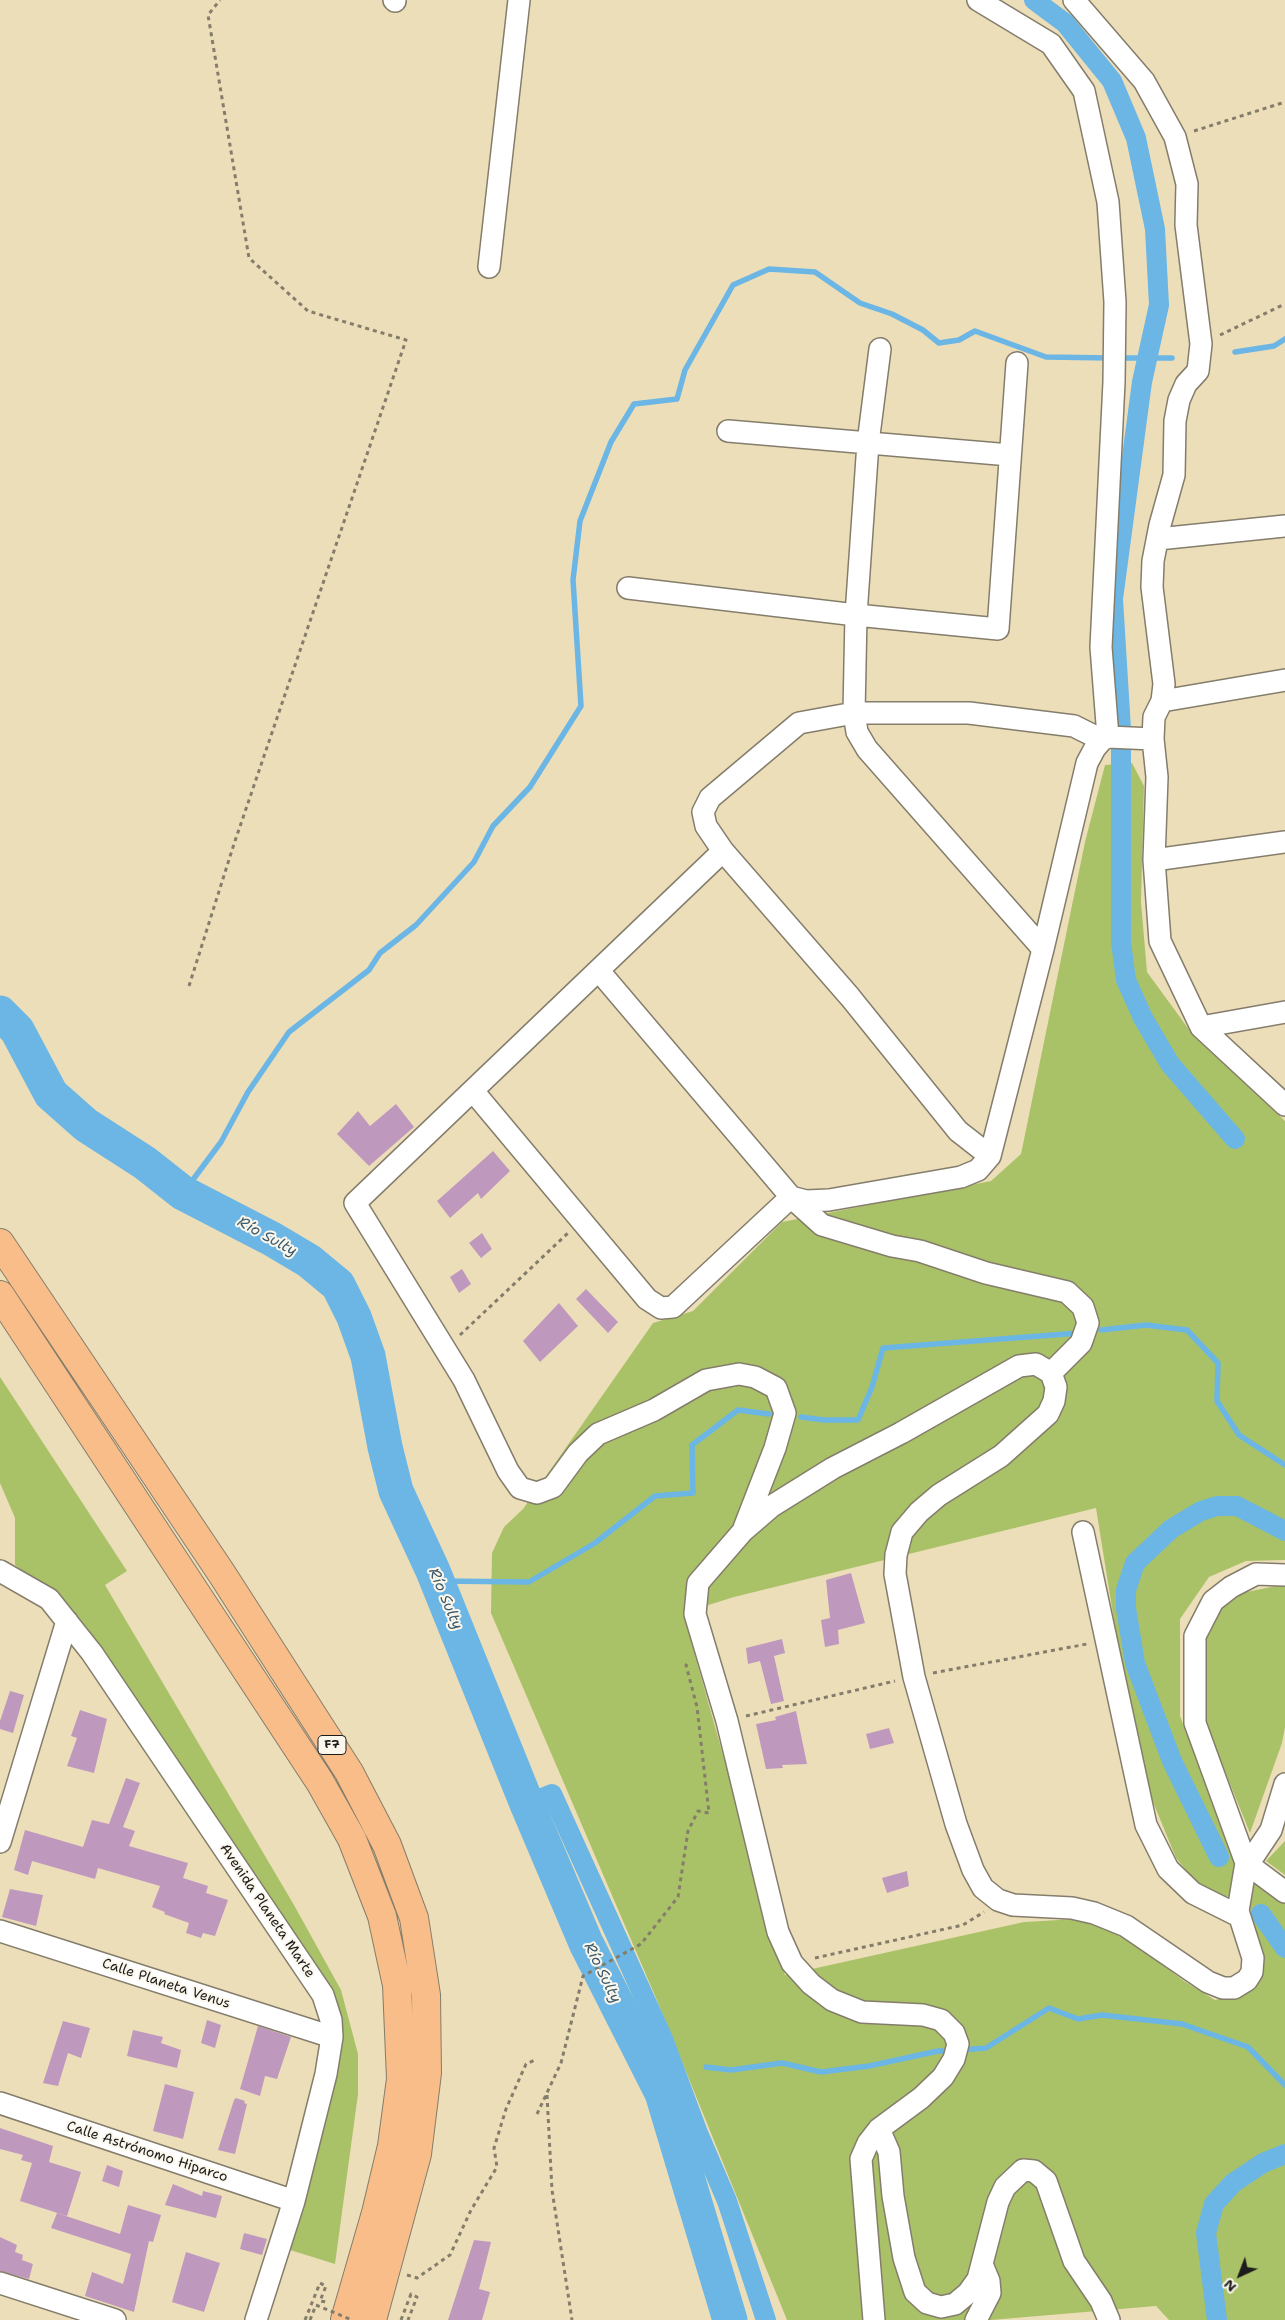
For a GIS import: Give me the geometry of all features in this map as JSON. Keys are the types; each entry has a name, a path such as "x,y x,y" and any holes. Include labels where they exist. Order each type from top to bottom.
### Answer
{"highway":[{"name":"F7","path":"0,1243 216,1566 349,1772 388,1845 414,1918 426,1995 427,2073 417,2154 388,2269 372,2320"},
{"name":"F7","path":"0,1295 320,1782 352,1839 382,1916 397,1985 401,2078 392,2146 376,2213 345,2320"}],"street":[{"path":"489,267 519,0"},
{"path":"791,1197 806,1201 829,1200 961,1176 978,1170 990,1156 1043,949 1087,762 1105,739 1101,647 1114,382 1115,302 1108,202 1084,91 1051,44 978,0"},
{"path":"1074,0 1144,81 1174,137 1187,184 1186,225 1201,344 1198,370 1186,384 1179,400 1175,421 1174,475 1153,562 1152,587 1164,684 1162,701 1154,717 1153,739 1157,777 1154,860 1160,941 1201,1027 1285,1105"},
{"path":"880,349 868,443 856,616 854,713 857,732 868,749 1043,949"},
{"path":"628,588 856,616 998,629 1017,363"},
{"path":"728,431 1010,455"},
{"path":"1158,539 1285,526"},
{"path":"1162,701 1285,680"},
{"path":"990,1156 958,1131 850,997 723,851 706,826 703,812 710,798 799,723 854,713 968,713 1074,726 1105,739 1153,739"},
{"path":"1154,860 1285,842"},
{"path":"723,851 355,1203 464,1380 508,1471 520,1488 537,1493 553,1487 578,1453 598,1434 646,1414 706,1380 739,1374 755,1377 776,1388 786,1413 775,1448 743,1531"},
{"path":"599,970 791,1197 822,1225 892,1246 920,1251 986,1273 1066,1292 1083,1307 1088,1323 1081,1343 1052,1373"},
{"path":"1201,1027 1285,1012"},
{"path":"473,1091 647,1299 661,1308 673,1307 791,1197"},
{"path":"874,2320 861,2159 868,2143 879,2129 921,2098 943,2077 954,2059 958,2044 954,2033 941,2020 924,2015 862,2012 832,2000 811,1984 792,1963 778,1932 727,1721 695,1614 698,1582 743,1531 772,1506 833,1468 901,1433 1019,1366 1036,1364 1052,1373 1056,1387 1054,1401 1048,1414 1001,1456 938,1495 919,1512 902,1532 896,1555 895,1574 914,1677 956,1824 973,1870 983,1888 998,1900 1013,1905 1072,1908 1094,1913 1126,1926 1208,1982 1223,1988 1234,1988 1247,1980 1252,1972 1253,1958 1239,1916 1246,1863 1195,1723 1195,1636 1213,1601 1231,1587 1256,1574 1285,1575"},
{"path":"1083,1532 1146,1825 1168,1869 1193,1893 1239,1916"},
{"name":"Avenida Planeta Marte","path":"0,1571 49,1599 92,1653 323,1995 331,2020 332,2037 326,2074 294,2201 256,2320"},
{"path":"0,1842 67,1621"},
{"path":"1246,1863 1278,1830 1285,1784"},
{"path":"1246,1863 1285,1892"},
{"name":"Calle Planeta Venus","path":"0,1930 332,2037"},
{"name":"Calle Astrónomo Hiparco","path":"0,2103 294,2201"},
{"path":"879,2129 889,2152 897,2226 915,2292 927,2303 942,2307 956,2304 968,2293 978,2279 998,2202 1006,2188 1023,2170 1034,2171 1046,2181 1074,2261 1101,2301 1109,2320"},
{"path":"976,2320 990,2293 989,2281 982,2264"},
{"path":"0,2283 115,2320"}],"path":[{"path":"189,986 234,844 406,340 308,311 249,258 208,15 220,0"},
{"path":"1174,137 1285,102"},
{"path":"1201,344 1285,304"},
{"path":"444,1349 581,1221"},
{"path":"537,2114 561,2063 583,1976 641,1944 678,1898 688,1831 698,1811 709,1813 698,1707 686,1665 702,1637"},
{"path":"792,1963 963,1925 980,1916 998,1900"},
{"path":"388,2269 417,2278 450,2255 471,2210 496,2167 494,2148 506,2109 526,2064 535,2060"},
{"path":"546,2094 552,2190 572,2320"},
{"path":"305,2320 320,2283 326,2286 320,2301"},
{"path":"401,2320 411,2294 417,2297 408,2320"},
{"path":"310,2320 316,2305 352,2320"}],"green space":[{"path":"1132,763 1144,786 1141,902 1147,972 1193,1035 1285,1121 1285,1560 1246,1561 1209,1577 1180,1619 1180,1716 1235,1857 1232,1897 1207,1895 1176,1858 1151,1797 1117,1639 1096,1508 734,1597 683,1613 785,1975 1024,1922 1077,1919 1113,1928 1184,1981 1215,2000 1240,1994 1264,1971 1251,1920 1249,1880 1285,1901 1285,2320 1169,2320 1156,2306 991,2320 787,2320 656,1998 491,1613 492,1553 504,1527 523,1509 653,1323 693,1311 782,1222 991,1181 1021,1154 1085,842 1105,765"},
{"path":"0,1377 127,1571 105,1585 294,1905 341,1990 358,2054 358,2094 335,2264 290,2250 340,2058 342,2030 332,1998 46,1589 15,1565 15,1518 0,1483"},
{"path":"1285,1584 1285,1727 1282,1743 1250,1833 1202,1715 1208,1623 1223,1607 1242,1593"},
{"path":"1285,1841 1285,1875 1266,1861"}],"building":[{"path":"396,1104 414,1127 369,1166 337,1134 358,1111 370,1126"},
{"path":"493,1151 510,1171 481,1199 478,1193 450,1218 437,1201"},
{"path":"482,1233 492,1249 481,1258 469,1243"},
{"path":"462,1269 471,1284 459,1293 450,1277"},
{"path":"586,1289 618,1322 608,1333 576,1299"},
{"path":"559,1303 578,1326 540,1362 523,1341"},
{"path":"851,1573 865,1623 838,1630 839,1644 825,1647 821,1620 830,1618 826,1580"},
{"path":"782,1639 785,1653 774,1656 784,1701 771,1704 760,1661 748,1664 746,1648"},
{"path":"10,1691 24,1695 13,1733 0,1729 0,1721"},
{"path":"80,1710 107,1719 94,1773 67,1766 77,1738 71,1736"},
{"path":"796,1711 807,1764 782,1765 783,1768 766,1769 756,1724 776,1720 775,1717"},
{"path":"889,1728 894,1743 870,1749 866,1734"},
{"path":"126,1778 140,1783 123,1827 135,1831 129,1846 188,1863 183,1878 208,1886 206,1893 228,1900 215,1936 203,1933 201,1938 186,1933 189,1923 164,1914 165,1912 152,1907 160,1886 98,1868 95,1879 32,1861 28,1875 14,1870 25,1830 83,1847 92,1820 109,1824"},
{"path":"907,1871 909,1886 887,1893 882,1878"},
{"path":"10,1889 43,1895 36,1926 2,1917"},
{"path":"207,2020 221,2025 215,2048 201,2043"},
{"path":"63,2021 90,2028 81,2058 68,2053 58,2086 43,2083"},
{"path":"258,2026 291,2037 277,2079 265,2076 260,2096 240,2089"},
{"path":"133,2030 163,2037 161,2043 181,2050 177,2068 127,2056"},
{"path":"165,2084 194,2092 183,2139 153,2131"},
{"path":"236,2098 245,2101 244,2103 247,2104 235,2154 218,2150"},
{"path":"0,2128 53,2146 49,2162 81,2172 67,2216 20,2201 32,2163 21,2160 23,2155 0,2149"},
{"path":"107,2165 123,2171 119,2187 102,2181"},
{"path":"173,2184 202,2196 203,2191 222,2196 216,2218 165,2205"},
{"path":"128,2205 161,2215 153,2242 149,2241 134,2312 85,2296 92,2272 123,2284 131,2254 51,2228 57,2213 120,2234"},
{"path":"244,2233 267,2239 262,2255 240,2249"},
{"path":"0,2237 17,2245 15,2252 23,2255 22,2260 33,2264 29,2279 0,2271"},
{"path":"474,2240 491,2242 479,2289 490,2292 482,2320 448,2320"},
{"path":"186,2252 220,2263 204,2312 172,2302"}],"waterway":[{"path":"1034,0 1065,23 1112,81 1136,138 1155,229 1159,305 1142,382 1113,599 1121,729 1121,942 1126,980 1143,1018 1170,1064 1235,1139"},
{"path":"183,1193 221,1142 248,1092 289,1032 369,970 380,953 416,925 474,862 493,826 530,787 581,706 573,580 580,521 611,442 634,404 677,399 685,370 733,285 769,269 815,272 860,303 892,314 923,330 939,343 959,340 975,331 1046,357 1110,358"},
{"path":"1235,352 1274,346 1285,339"},
{"path":"1119,358 1172,358"},
{"name":"Río Sulty","path":"0,1013 17,1030 51,1094 86,1125 145,1163 183,1193 272,1239 309,1261 338,1285 354,1317 368,1356 385,1447 396,1491 433,1571 527,1804 586,1943 662,2093 730,2320"},
{"path":"1101,1330 1146,1325 1187,1330 1218,1363 1217,1401 1239,1435 1285,1465"},
{"path":"801,1417 824,1420 858,1420 872,1387 883,1348 1079,1333"},
{"path":"438,1581 529,1582 595,1543 655,1496 693,1493 692,1445 738,1410 769,1414"},
{"path":"1219,1857 1172,1761 1135,1663 1126,1608 1126,1590 1135,1563 1171,1529 1201,1511 1217,1506 1237,1506 1285,1531"},
{"path":"527,1804 552,1794 663,2039 698,2133 727,2201 766,2320"},
{"path":"1261,1914 1285,1948"},
{"path":"960,2050 986,2048 1049,2008 1078,2019 1102,2015 1182,2024 1248,2047 1285,2085"},
{"path":"706,2067 731,2070 782,2063 821,2072 869,2066 938,2051 951,2051"},
{"path":"1217,2320 1206,2233 1214,2204 1233,2183 1263,2163 1285,2154"}]}
